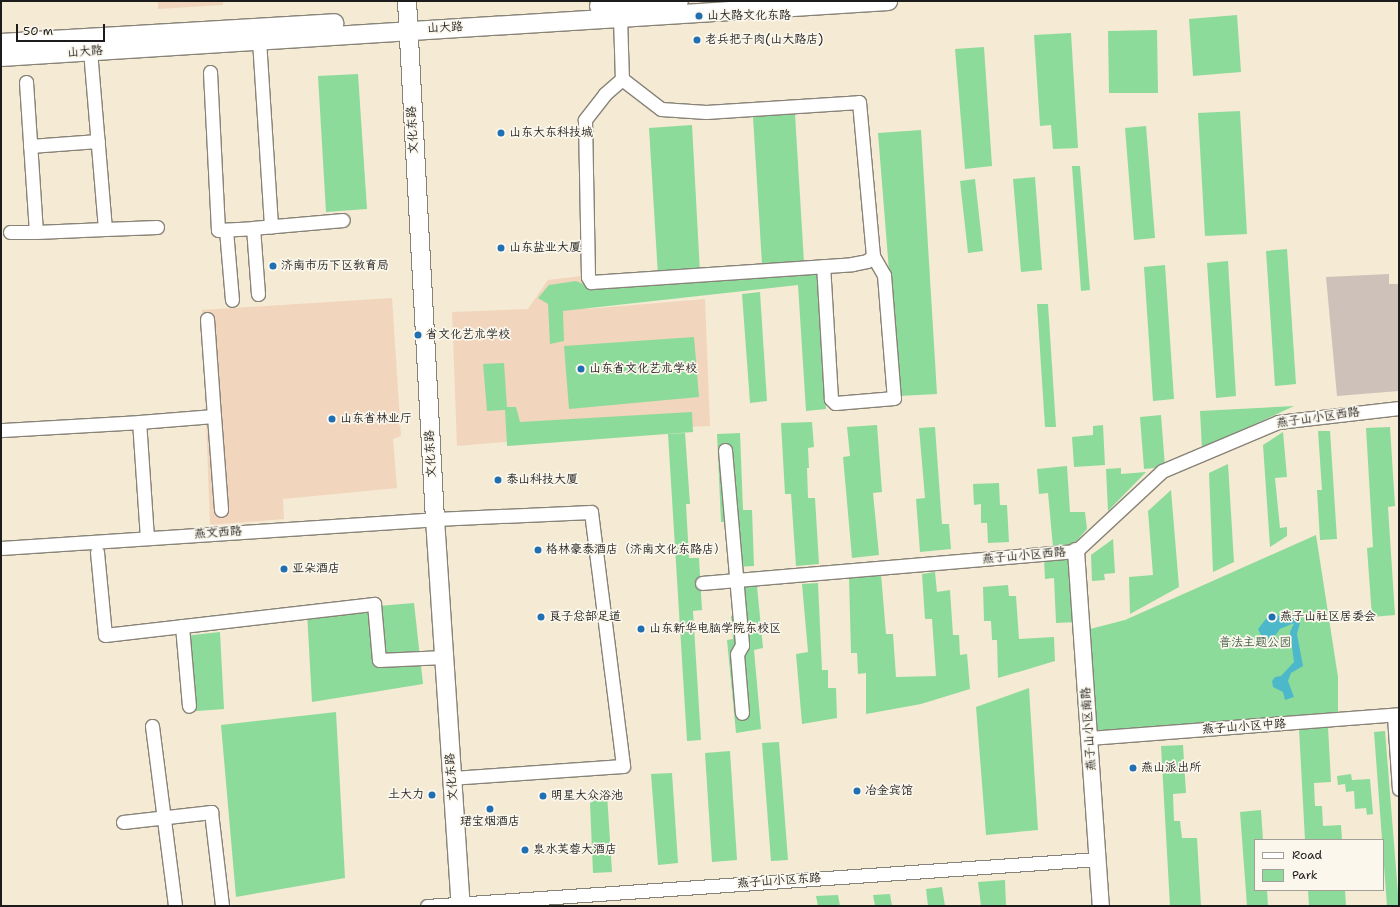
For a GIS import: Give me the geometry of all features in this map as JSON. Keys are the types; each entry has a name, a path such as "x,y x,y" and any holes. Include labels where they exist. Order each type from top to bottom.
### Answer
{"main road":[{"name":"山大路","path":"1,42 679,1"},
{"name":"山大路","path":"1,57 259,40 407,17 620,17 888,1"},
{"name":"文化东路","path":"407,17 435,519 461,904"}],"street":[{"path":"620,17 622,80"},
{"path":"259,40 271,226"},
{"path":"90,51 105,229"},
{"path":"210,72 218,230 343,220"},
{"path":"622,80 661,109 706,112 859,102 873,256 884,275 894,398 835,403 831,399 823,266"},
{"path":"622,80 605,94 585,120 588,277 591,282 823,266 867,261 873,256"},
{"path":"26,82 36,232"},
{"path":"30,146 98,141"},
{"path":"10,232 157,227"},
{"path":"253,228 258,294"},
{"path":"226,230 232,300"},
{"path":"206,319 221,510"},
{"name":"燕子山小区西路","path":"702,583 1076,551 1162,471 1278,422 1399,408"},
{"path":"1,430 214,416"},
{"path":"139,422 147,538"},
{"path":"725,450 742,645 737,654 742,713"},
{"name":"燕文西路","path":"1,548 435,519 591,512 623,766 452,778"},
{"name":"燕子山小区南路","path":"1076,551 1101,906"},
{"path":"97,552 105,635 374,604 379,660 444,656"},
{"path":"182,626 189,706"},
{"path":"1396,715 1399,789"},
{"name":"燕子山小区中路","path":"1089,738 1396,715"},
{"path":"152,726 175,906"},
{"path":"123,822 164,819 211,812 222,906"},
{"name":"燕子山小区东路","path":"427,906 577,900 1098,859"}],"shaded area":[{"path":"158,1 223,1 223,5 158,9"},
{"path":"1389,274 1389,284 1399,284 1399,391 1337,396 1326,277"},
{"name":"山东省文化艺术学校","path":"582,276 586,309 705,299 710,426 664,428 457,446 452,312 528,309 548,280"},
{"path":"392,298 401,436 393,439 397,488 283,499 284,519 210,525 202,310"}],"green space":[{"path":"1237,15 1241,72 1193,76 1189,19"},
{"path":"1157,30 1158,93 1109,93 1108,31"},
{"path":"1071,33 1078,148 1053,149 1051,125 1040,126 1034,35"},
{"path":"984,47 992,166 965,169 955,49"},
{"path":"358,74 367,209 326,212 318,76"},
{"path":"1240,111 1247,234 1205,236 1198,113"},
{"path":"795,114 804,262 762,264 753,117"},
{"path":"692,125 700,273 658,276 649,128"},
{"path":"1146,126 1155,238 1134,240 1125,128"},
{"path":"921,130 937,394 899,396 878,133"},
{"path":"1072,166 1080,166 1090,290 1081,291"},
{"path":"1035,177 1042,270 1021,272 1013,179"},
{"path":"975,179 983,251 968,253 960,181"},
{"path":"1287,249 1296,384 1275,386 1266,251"},
{"path":"1228,261 1236,396 1216,398 1207,263"},
{"path":"1165,265 1174,399 1153,401 1144,267"},
{"path":"817,269 826,409 806,411 798,285 563,311 564,341 550,344 548,304 538,298 549,285 576,281 593,288"},
{"path":"760,292 767,401 750,403 742,294"},
{"path":"1037,304 1048,304 1056,427 1045,427"},
{"path":"694,337 699,397 569,409 564,346"},
{"path":"504,363 507,407 516,407 520,422 692,412 693,432 507,446 505,410 487,411 483,364"},
{"path":"1294,406 1202,449 1200,411"},
{"path":"1161,415 1165,467 1144,469 1140,417"},
{"path":"812,422 814,447 808,448 808,498 815,498 819,564 796,566 791,494 785,494 781,423"},
{"path":"877,425 882,492 873,493 879,555 852,558 843,457 850,456 847,427"},
{"path":"1103,425 1105,465 1074,467 1072,437 1093,435 1093,426"},
{"path":"935,427 942,524 949,524 951,549 920,552 916,499 925,498 919,428"},
{"path":"1390,427 1395,506 1388,507 1395,615 1372,617 1367,548 1373,547 1366,428"},
{"path":"1318,431 1330,431 1337,539 1320,540 1317,490 1322,490"},
{"path":"1283,432 1287,477 1275,478 1280,528 1287,527 1287,536 1270,547 1263,445"},
{"path":"685,433 690,504 686,504 689,558 699,558 702,610 693,611 701,740 687,741 668,434"},
{"path":"740,433 743,510 752,510 754,566 734,567 727,522 721,522 717,434"},
{"path":"1228,464 1234,562 1213,572 1209,473"},
{"path":"1067,466 1070,512 1085,512 1087,529 1072,546 1053,547 1048,493 1039,494 1037,469"},
{"path":"1121,468 1121,474 1146,472 1108,511 1106,469"},
{"path":"999,483 1000,505 1007,505 1009,542 988,543 987,523 981,523 981,504 974,505 973,484"},
{"path":"1171,490 1179,587 1130,614 1129,577 1153,575 1148,511"},
{"name":"普法主题公园","path":"1316,535 1338,677 1338,714 1098,732 1092,707 1090,629 1125,620"},
{"path":"1113,539 1115,573 1104,574 1105,580 1092,581 1091,555"},
{"path":"1074,557 1077,622 1056,623 1054,578 1045,579 1044,558"},
{"path":"935,572 937,592 950,590 953,635 959,635 960,655 967,654 970,689 921,704 866,714 866,673 858,674 857,653 851,653 849,577 881,574 886,634 893,634 896,677 936,676 932,619 925,619 922,574"},
{"path":"818,583 822,670 828,670 828,688 836,688 837,718 802,724 796,654 808,652 802,584"},
{"path":"1008,585 1009,596 1016,596 1019,639 1054,637 1055,661 998,678 997,640 992,640 991,621 984,621 983,587"},
{"path":"757,586 763,648 754,650 761,729 736,733 727,640 733,639 731,616 737,616 736,587"},
{"path":"414,603 423,684 312,702 307,612"},
{"path":"220,632 224,709 184,712 184,636"},
{"path":"1029,688 1038,830 986,835 976,707"},
{"path":"336,712 345,878 236,897 221,725"},
{"path":"1328,727 1331,782 1314,783 1315,806 1322,806 1323,826 1341,825 1342,839 1305,839 1299,729"},
{"path":"1385,731 1399,906 1387,906 1384,866 1384,839 1382,839 1374,732"},
{"path":"779,742 788,860 771,861 762,743"},
{"path":"1183,745 1186,793 1173,794 1174,821 1180,821 1182,838 1197,838 1201,906 1170,906 1161,746"},
{"path":"730,751 737,860 712,862 705,753"},
{"path":"672,773 678,863 658,865 651,774"},
{"path":"1351,774 1352,780 1370,779 1373,814 1367,815 1366,808 1355,809 1354,791 1346,792 1345,784 1338,785 1337,776"},
{"path":"607,794 612,872 593,873 590,803"},
{"path":"1261,810 1263,839 1254,839 1254,891 1267,891 1268,906 1247,906 1240,812"},
{"path":"1005,880 1006,906 981,906 978,882"},
{"path":"942,887 945,906 928,906 926,889"},
{"path":"1308,891 1345,891 1346,906 1309,906"},
{"path":"890,894 892,906 875,906 873,895"},
{"path":"838,895 840,906 818,906 816,896"}],"water":[{"path":"1269,615 1295,617 1300,623 1297,634 1303,666 1291,673 1288,681 1294,697 1285,700 1283,692 1273,687 1272,681 1275,677 1281,676 1294,662 1290,632 1294,623 1280,629 1274,637 1263,639 1258,629"}],"place":[{"name":"山大路文化东路","path":"699,16"},
{"name":"老兵把子肉(山大路店)","path":"697,40"},
{"name":"山东大东科技城","path":"501,133"},
{"name":"山东盐业大厦","path":"501,248"},
{"name":"济南市历下区教育局","path":"273,266"},
{"name":"省文化艺术学校","path":"418,335"},
{"name":"山东省文化艺术学校","path":"581,369"},
{"name":"山东省林业厅","path":"332,419"},
{"name":"泰山科技大厦","path":"498,480"},
{"name":"格林豪泰酒店（济南文化东路店）","path":"538,550"},
{"name":"亚朵酒店","path":"284,569"},
{"name":"良子总部足道","path":"541,617"},
{"name":"燕子山社区居委会","path":"1272,617"},
{"name":"山东新华电脑学院东校区","path":"641,629"},
{"name":"燕山派出所","path":"1133,768"},
{"name":"冶金宾馆","path":"857,791"},
{"name":"土大力","path":"432,795"},
{"name":"明星大众浴池","path":"543,796"},
{"name":"珺宝烟酒店","path":"490,809"},
{"name":"泉水芙蓉大酒店","path":"525,850"}]}
